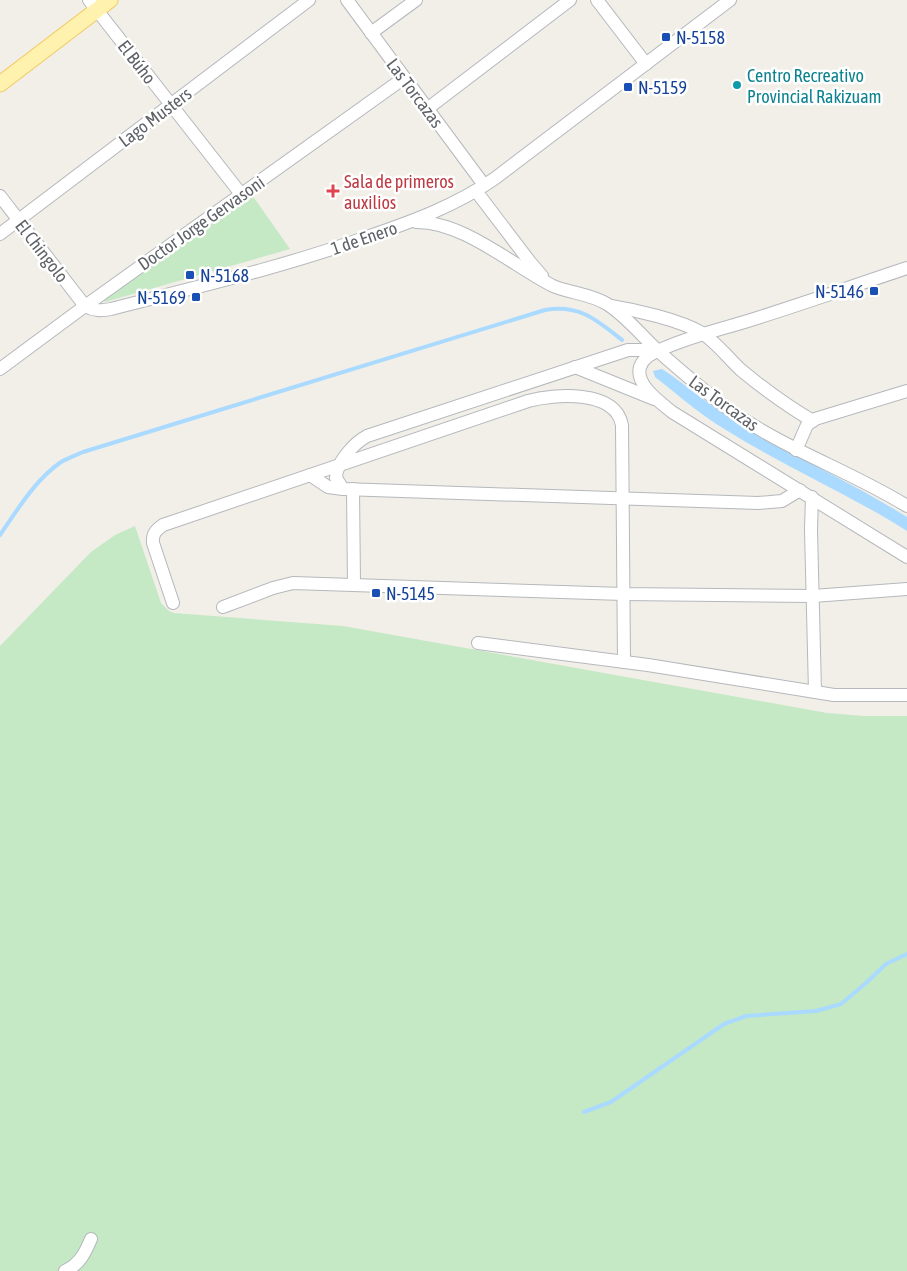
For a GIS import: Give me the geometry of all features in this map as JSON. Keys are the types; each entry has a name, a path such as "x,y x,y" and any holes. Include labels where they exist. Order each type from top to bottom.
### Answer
{"main road":[{"path":"0,84 93,5 110,0"}],"street":[{"name":"Lago Musters","path":"0,234 309,0"},
{"name":"Las Torcazas","path":"347,0 427,108 530,262 553,286"},
{"path":"371,34 416,0"},
{"path":"427,108 570,0"},
{"path":"596,0 646,64"},
{"name":"1 de Enero","path":"85,306 91,309 104,310 269,269 411,222 446,207 480,188 730,0"},
{"name":"El Búho","path":"93,5 241,194"},
{"name":"Doctor Jorge Gervasoni","path":"0,369 404,78"},
{"name":"El Chingolo","path":"0,196 85,306"},
{"name":"Las Torcazas","path":"411,222 429,222 458,230 553,286 600,300 715,400 767,434 796,450 904,501"},
{"path":"906,271 684,340 658,350 646,358 640,367 640,372 645,386 658,400 688,423 907,556"},
{"path":"609,306 645,313 692,328 704,334 756,382 787,406 813,421"},
{"path":"354,584 348,489 336,478 340,465 358,442 367,436 628,350 658,350"},
{"path":"575,367 658,400"},
{"path":"796,450 807,425 813,421 907,391"},
{"path":"173,603 152,537 163,525 528,401 557,396 571,396 605,404 617,412 620,418 624,662"},
{"path":"310,475 328,487 348,489 767,503 782,501 800,490"},
{"path":"812,497 815,692"},
{"path":"224,607 273,588 293,583 623,594 813,596 907,589"},
{"path":"478,642 624,662 815,692 852,696 907,695"},
{"path":"65,1271 73,1267 84,1255 91,1239"}],"green space":[{"path":"252,195 290,249 105,302 101,300"},
{"path":"135,526 161,603 174,613 343,626 827,713 863,716 907,716 907,1271 0,1271 0,646 91,552 115,535"}],"water":[{"path":"662,369 740,424 907,517 907,531 717,424 655,377 653,371"}],"waterway":[{"path":"0,535 43,477 61,462 83,452 545,310 568,309 587,315 622,340"},
{"path":"584,1112 611,1102 724,1024 746,1016 816,1011 841,1004 886,964 907,954"}],"place":[{"name":"N-5158","path":"666,37"},
{"name":"Centro Recreativo Provincial Rakizuam","path":"737,85"},
{"name":"N-5159","path":"628,87"},
{"name":"Sala de primeros auxilios","path":"333,191"},
{"name":"N-5168","path":"190,275"},
{"name":"N-5146","path":"874,291"},
{"name":"N-5169","path":"196,297"},
{"name":"N-5145","path":"376,593"}]}
